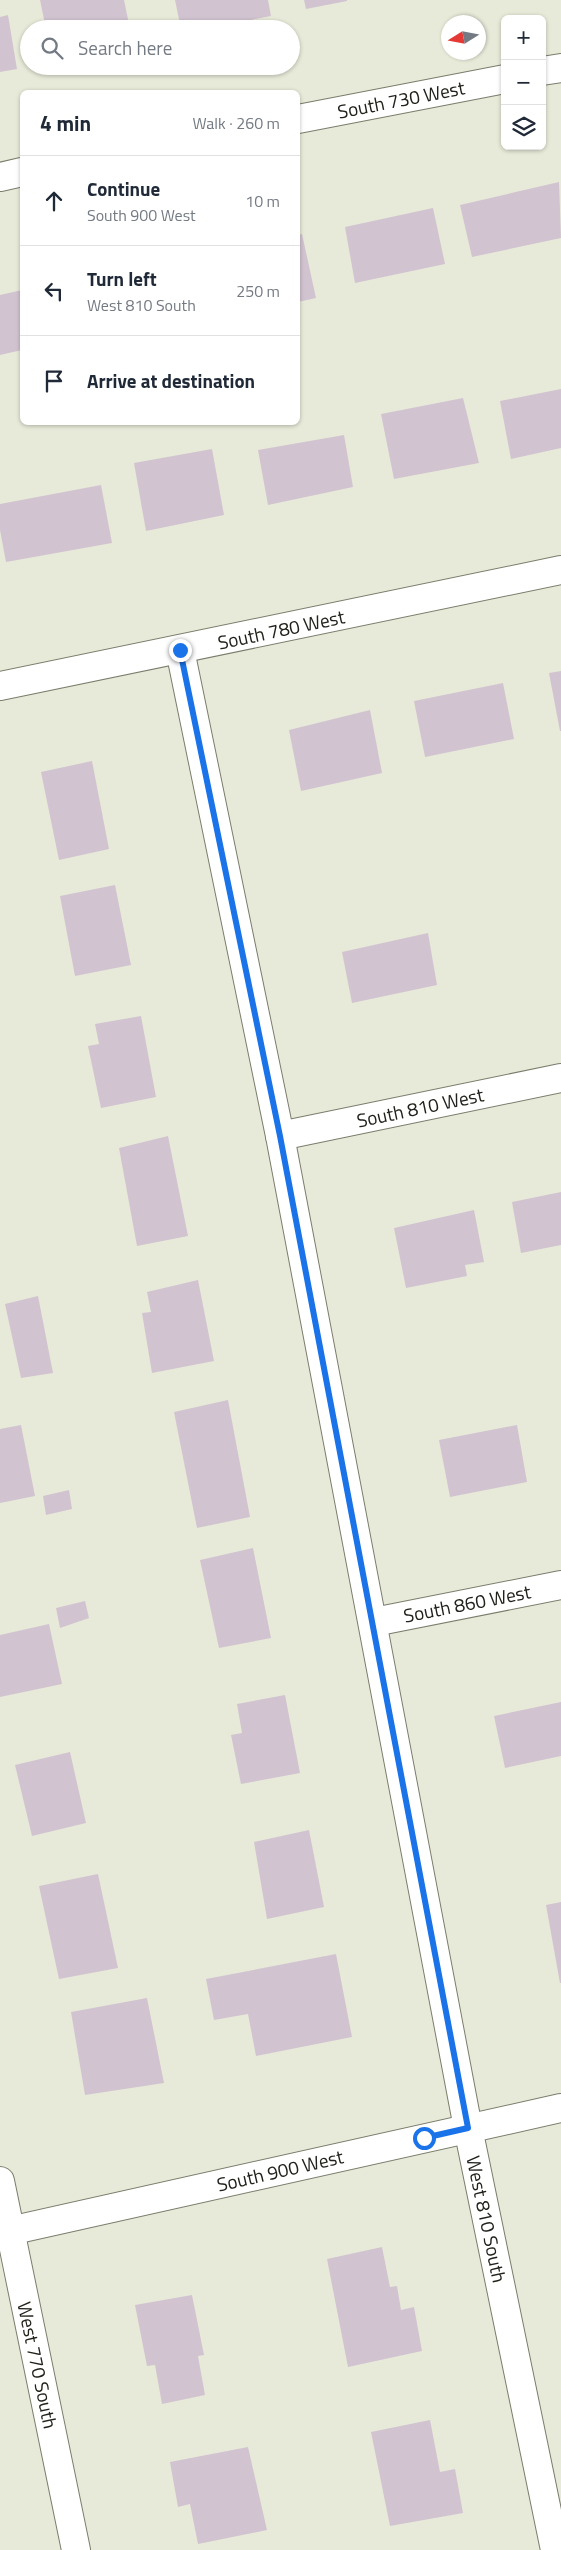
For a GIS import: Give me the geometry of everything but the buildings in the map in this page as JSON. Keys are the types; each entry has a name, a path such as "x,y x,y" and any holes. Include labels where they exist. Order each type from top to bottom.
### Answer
{"street":[{"path":"546,71 561,68"},
{"name":"South 730 West","path":"300,119 501,80"},
{"path":"0,177 20,172"},
{"name":"South 780 West","path":"0,686 561,570"},
{"name":"West 810 South","path":"180,650 280,1136 374,1622 468,2128 555,2550"},
{"name":"South 810 West","path":"280,1136 561,1078"},
{"name":"South 860 West","path":"374,1622 561,1585"},
{"name":"South 900 West","path":"5,2232 561,2108"},
{"name":"West 770 South","path":"0,2181 5,2232 76,2550"}],"route":[{"path":"180,650 280,1136 374,1622 468,2128 424,2138"}]}
